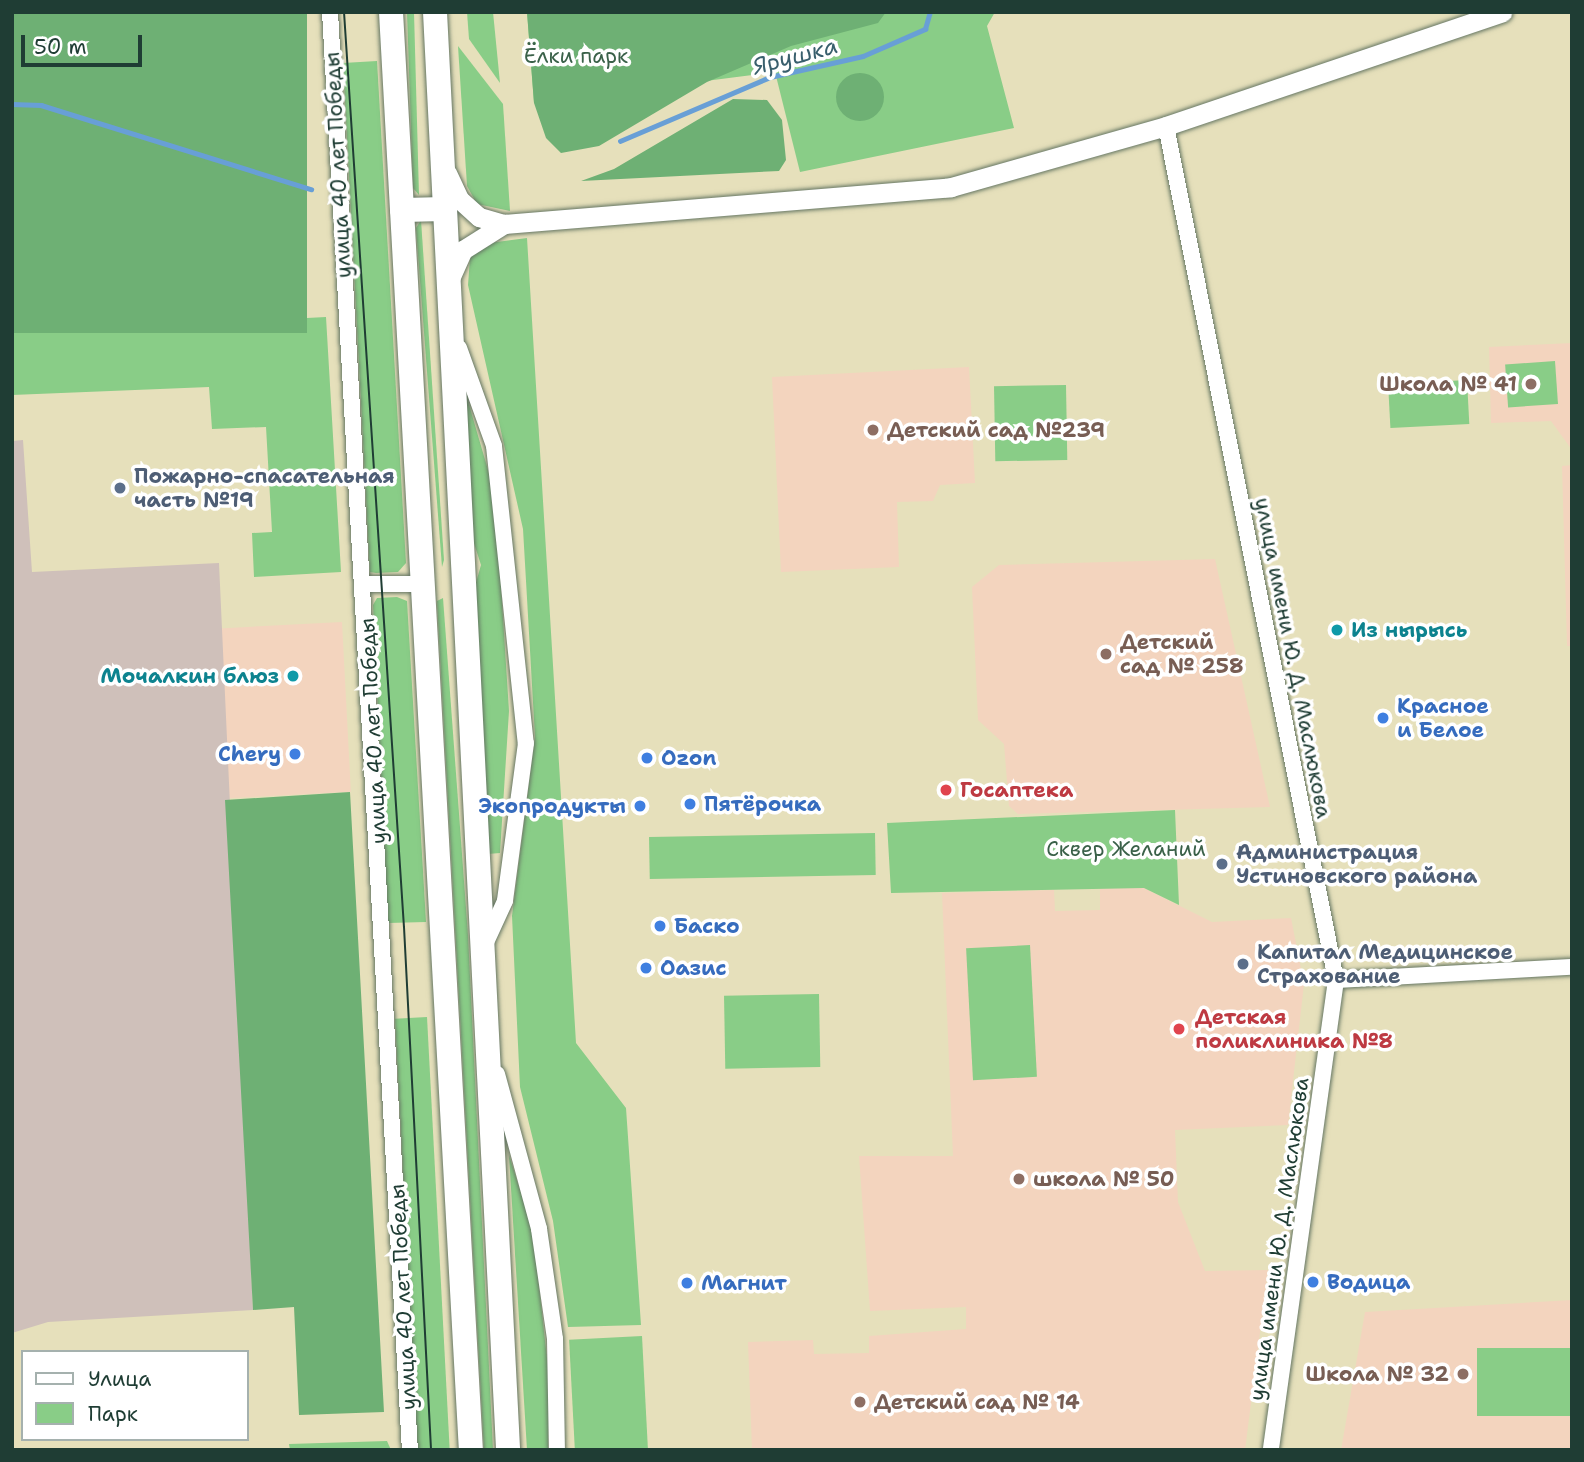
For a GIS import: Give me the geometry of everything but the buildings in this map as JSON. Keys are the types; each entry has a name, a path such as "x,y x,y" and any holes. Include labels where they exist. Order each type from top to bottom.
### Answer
{"main road":[{"path":"391,12 425,584 471,1450"},
{"path":"435,12 484,1026 508,1450"},
{"path":"402,210 445,209"},
{"path":"425,584 463,582"}],"street":[{"name":"улица 40 лет Победы","path":"330,12 365,584 410,1450"},
{"path":"443,164 459,199 480,217 504,224 951,187 1166,126 1502,12"},
{"name":"улица имени Ю. Д. Маслюкова","path":"1166,126 1336,980 1271,1450"},
{"path":"448,283 463,250 504,224"},
{"path":"450,322 494,446 526,743 505,901 481,953"},
{"path":"365,584 425,584"},
{"path":"1336,980 1572,967"},
{"path":"484,1026 539,1229 555,1339 556,1450"}],"shaded area":[{"name":"Школа № 41","path":"1572,343 1572,450 1551,421 1491,423 1489,347"},
{"name":"Детский сад №239","path":"969,367 975,483 940,485 933,501 897,502 899,567 781,572 772,377"},
{"path":"23,440 32,572 219,563 253,1310 48,1322 12,1333 12,441"},
{"path":"1572,465 1572,646 1567,646 1562,466"},
{"name":"Детский сад № 258","path":"1215,559 1270,807 1018,814 1009,806 1004,744 978,720 972,587 999,565"},
{"path":"342,622 351,792 229,798 220,628"},
{"name":"школа № 50","path":"1100,888 1144,888 1212,922 1291,918 1304,984 1288,1125 1175,1130 1178,1202 1205,1271 1268,1270 1245,1450 752,1450 748,1342 813,1340 814,1354 869,1353 869,1336 966,1329 966,1307 870,1311 859,1156 953,1156 942,893 1054,890 1055,911 1100,910"},
{"name":"Школа № 32","path":"1572,1300 1572,1450 1341,1450 1365,1312"}],"green space":[{"path":"12,12 307,12 307,333 12,333"},
{"path":"407,12 414,12 419,195 413,188"},
{"path":"467,12 493,12 500,83 469,39"},
{"path":"527,12 995,12 987,26 1014,128 800,172 775,72 534,103"},
{"name":"Ёлки парк","path":"527,12 886,12 878,23 791,46 707,82 599,146 561,153 546,138 534,103"},
{"path":"458,46 503,104 510,211 477,204 467,186"},
{"path":"377,61 406,563 398,572 376,573 370,572 343,63"},
{"path":"860,73 877,80 884,97 877,114 860,121 843,114 836,97 843,80"},
{"path":"733,99 767,100 782,120 786,160 779,171 581,181 614,169"},
{"path":"421,220 444,560 442,567 416,228"},
{"path":"527,238 576,1043 626,1108 641,1325 568,1327 553,1221 520,1087 512,916 535,737 523,529 468,285 470,258 482,244"},
{"path":"326,317 341,572 254,577 252,533 272,532 266,427 212,429 209,387 12,395 12,333"},
{"path":"1555,361 1558,404 1508,407 1505,364"},
{"path":"1467,380 1469,424 1390,428 1388,384"},
{"path":"1066,385 1067,460 995,461 994,386"},
{"path":"465,391 495,494 509,711 500,853 488,854 475,586 481,565 472,537"},
{"path":"397,597 407,601 426,922 388,923 373,605 377,598"},
{"path":"443,598 468,935 493,1450 484,1450 437,601"},
{"path":"350,792 384,1412 299,1415 294,1307 253,1310 225,800"},
{"name":"Сквер Желаний","path":"1175,810 1179,905 1144,888 891,893 887,823"},
{"path":"875,833 876,875 650,879 649,837"},
{"path":"1030,945 1037,1077 973,1080 966,948"},
{"path":"819,994 820,1067 725,1069 724,996"},
{"path":"427,1017 450,1450 418,1450 395,1019"},
{"path":"509,1155 533,1231 550,1386 548,1450 527,1450"},
{"path":"642,1336 648,1450 575,1450 569,1340"},
{"path":"1477,1348 1572,1348 1572,1416 1477,1416"},
{"path":"387,1441 391,1450 290,1450 289,1444"}],"waterway":[{"name":"Ярушка","path":"620,141 770,77 863,56 925,29 930,12"},
{"path":"12,104 41,105 311,189"}],"tram line":[{"path":"344,12 404,927 431,1450"}],"place":[{"name":"Школа № 41","path":"1531,384"},
{"name":"Детский сад №239","path":"873,430"},
{"name":"Пожарно-спасательная часть №19","path":"120,488"},
{"name":"Из нырысь","path":"1337,630"},
{"name":"Детский сад № 258","path":"1106,654"},
{"name":"Мочалкин блюз","path":"293,676"},
{"name":"Красное и Белое","path":"1383,718"},
{"name":"Chery","path":"295,754"},
{"name":"Ozon","path":"647,758"},
{"name":"Госаптека","path":"946,790"},
{"name":"Пятёрочка","path":"690,804"},
{"name":"Экопродукты","path":"640,806"},
{"name":"Администрация Устиновского района","path":"1222,864"},
{"name":"Баско","path":"660,926"},
{"name":"Капитал Медицинское Страхование","path":"1243,964"},
{"name":"Оазис","path":"646,968"},
{"name":"Детская поликлиника №8","path":"1179,1029"},
{"name":"школа № 50","path":"1019,1179"},
{"name":"Водица","path":"1313,1282"},
{"name":"Магнит","path":"687,1283"},
{"name":"Школа № 32","path":"1463,1374"},
{"name":"Детский сад № 14","path":"860,1402"}]}
